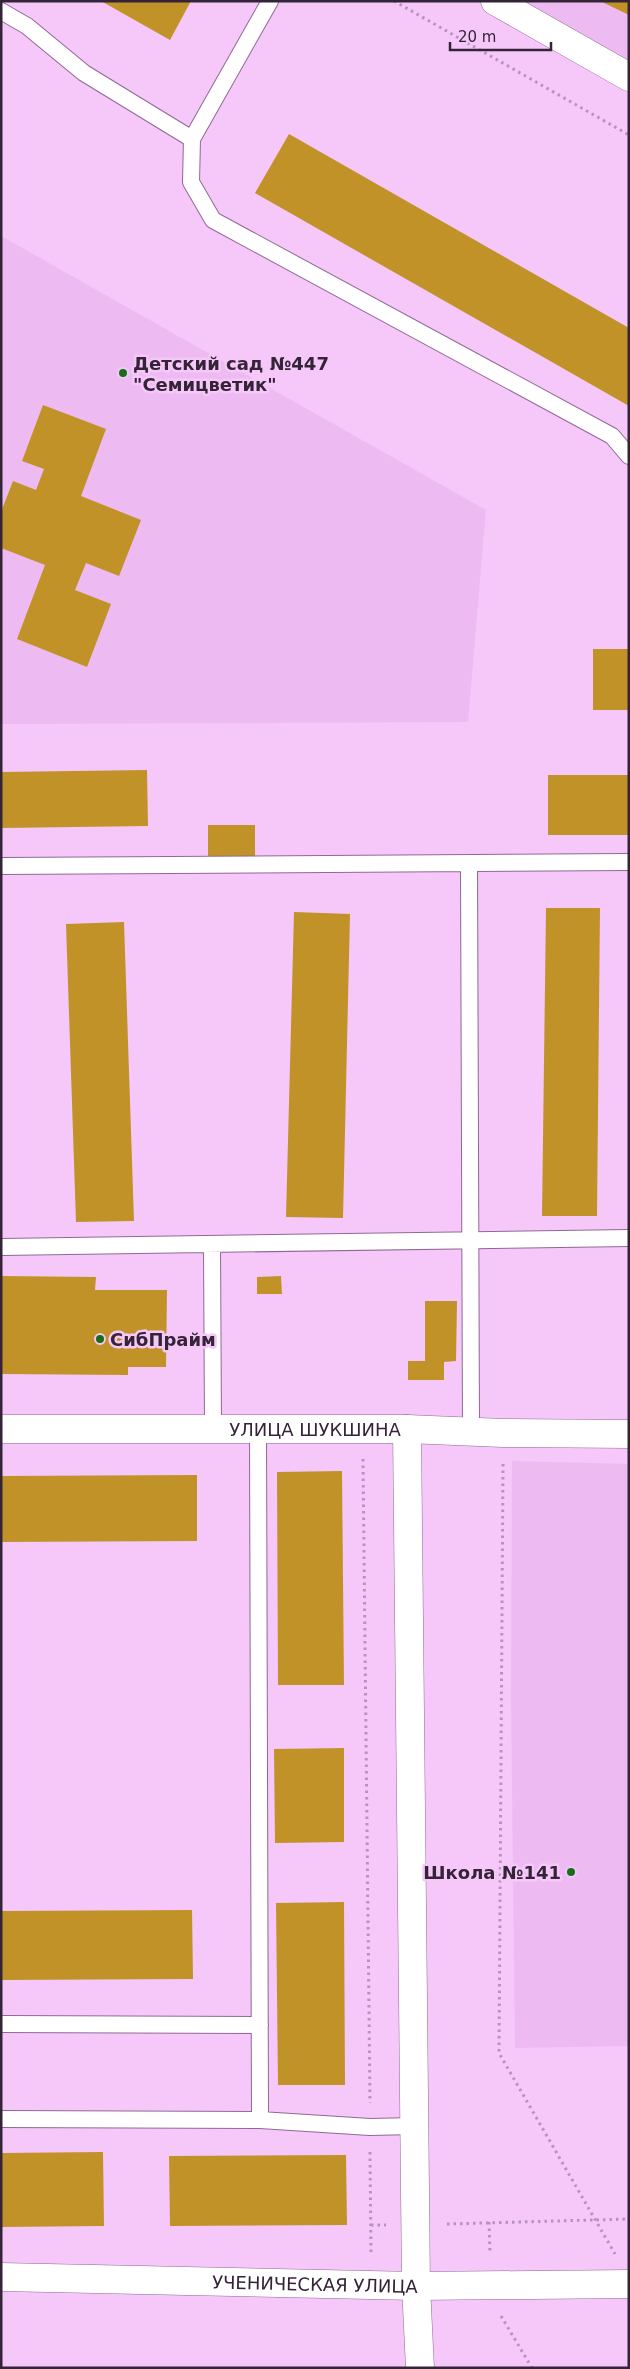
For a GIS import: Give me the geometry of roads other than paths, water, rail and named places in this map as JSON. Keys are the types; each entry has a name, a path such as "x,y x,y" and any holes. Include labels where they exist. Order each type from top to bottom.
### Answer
{"street":[{"path":"495,1 629,77"},
{"name":"УЛИЦА ШУКШИНА","path":"1,1429 407,1429 503,1433 629,1434"},
{"path":"407,1429 416,2286 420,2368"},
{"name":"УЧЕНИЧЕСКАЯ УЛИЦА","path":"1,2277 416,2286 624,2272"}],"lane":[{"path":"270,1 192,139 191,182 213,220 612,436 629,456"},
{"path":"1,11 27,26 84,73 192,139"},
{"path":"1,866 629,862"},
{"path":"469,863 471,1432"},
{"path":"1,1247 629,1238"},
{"path":"212,1244 213,1429"},
{"path":"258,1429 260,2120"},
{"path":"1,2024 260,2025"},
{"path":"1,2119 260,2120 370,2127 414,2126"}],"place":[{"name":"Детский сад №447 \"Семицветик\"","path":"123,373"},
{"name":"СибПрайм","path":"100,1339"},
{"name":"Школа №141","path":"571,1872"}]}
